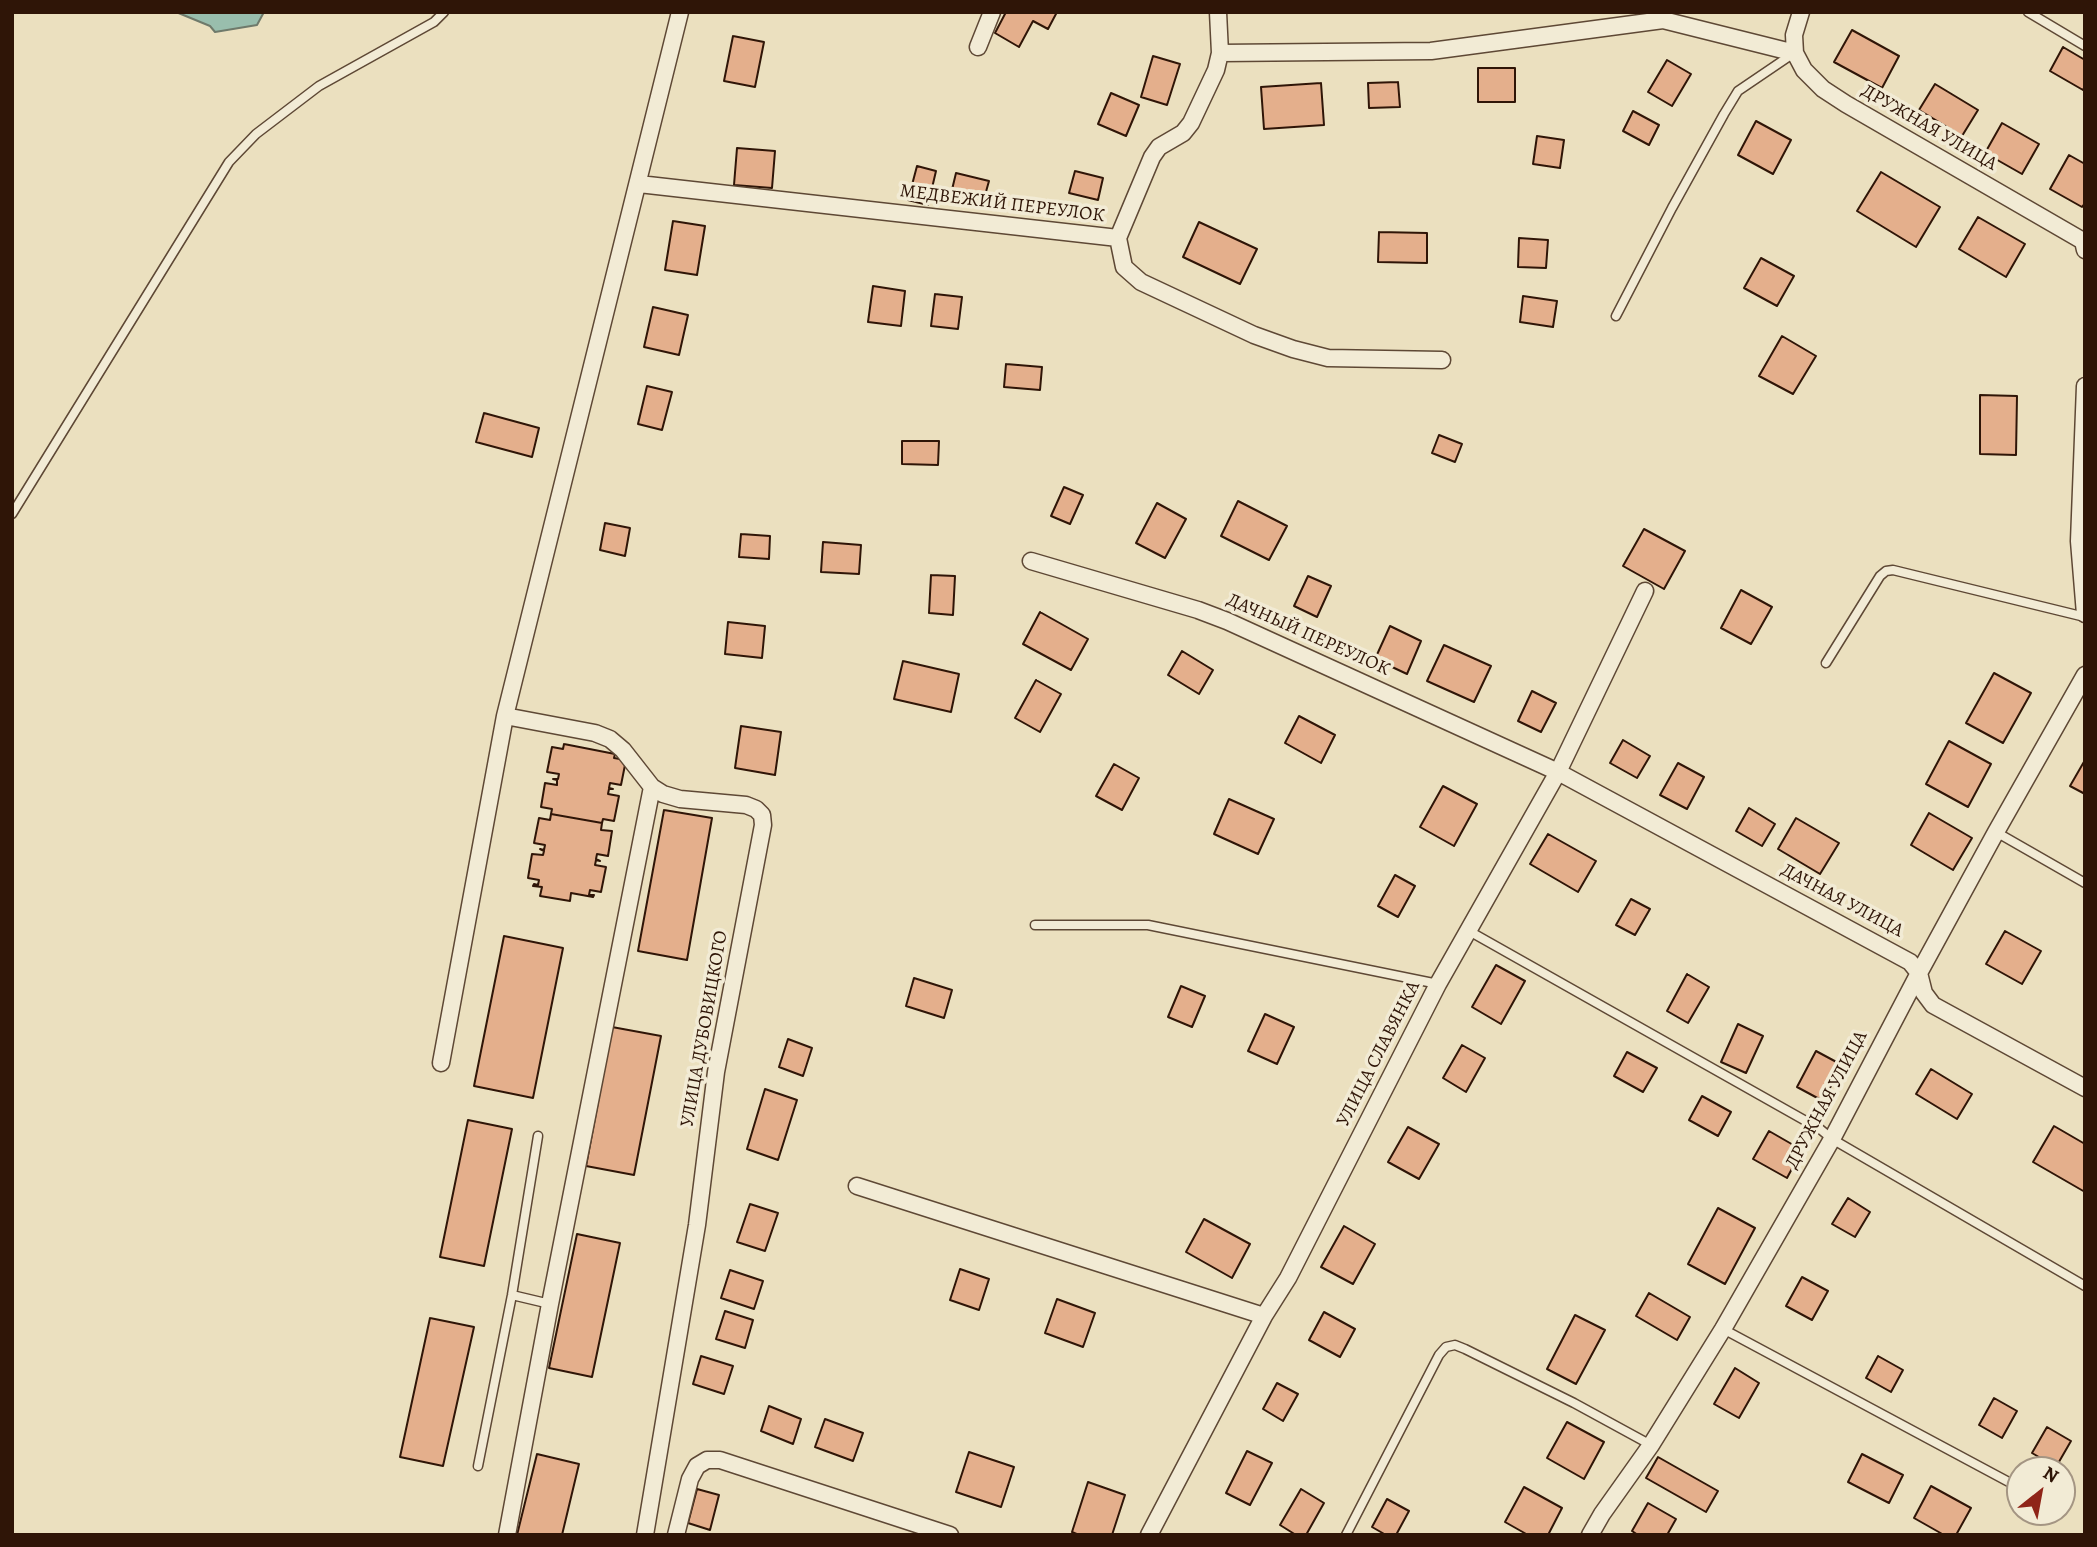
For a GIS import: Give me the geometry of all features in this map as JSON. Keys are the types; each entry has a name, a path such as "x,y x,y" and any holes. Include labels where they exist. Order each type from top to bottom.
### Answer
{"street":[{"path":"441,1063 505,716 680,12"},
{"path":"978,47 992,12"},
{"path":"1118,238 1152,157 1159,147 1183,133 1191,123 1216,69 1220,53 1217,12"},
{"path":"1220,53 1431,51 1663,20 1795,52 1794,35 1801,12"},
{"name":"ДРУЖНАЯ УЛИЦА","path":"1795,52 1804,70 1823,89 2083,241 2085,250"},
{"name":"МЕДВЕЖИЙ ПЕРЕУЛОК","path":"639,184 1118,238 1124,267 1141,282 1254,335 1328,358 1442,360"},
{"path":"2085,386 2079,541 2085,615"},
{"name":"ДАЧНЫЙ ПЕРЕУЛОК","path":"1031,561 1227,621 1558,772"},
{"name":"УЛИЦА СЛАВЯНКА","path":"1149,1535 1264,1316 1288,1278 1438,984 1558,772 1645,591"},
{"name":"ДРУЖНАЯ УЛИЦА","path":"1590,1535 1651,1445 1723,1329 1832,1139 1996,832 2085,676"},
{"path":"505,716 595,733 610,739 623,750 652,787 507,1535"},
{"name":"ДАЧНАЯ УЛИЦА","path":"1558,772 1910,962 1919,973 1924,993 1933,1005 2085,1088"},
{"name":"УЛИЦА ДУБОВИЦКОГО","path":"645,1535 697,1225 716,1072 763,825 762,815 746,805 680,799 663,794 652,787"},
{"path":"857,1186 1264,1316"},
{"path":"676,1535 690,1479 697,1466 707,1460 720,1460 950,1535"}],"lane":[{"path":"12,514 229,162 256,134 319,86 434,22 444,12"},
{"path":"2028,12 2085,46"},
{"path":"1616,316 1672,208 1738,91 1795,52"},
{"path":"1825,663 1880,576 1886,571 1893,570 2085,615"},
{"path":"1996,832 2085,883"},
{"path":"1035,925 1148,925 1438,984"},
{"path":"1469,931 1820,1129 1832,1139 2085,1286"},
{"path":"478,1466 512,1295 538,1136"},
{"path":"512,1295 550,1304"},
{"path":"1723,1329 2006,1481"},
{"path":"1346,1535 1439,1355 1446,1347 1455,1345 1465,1349 1651,1445"}],"shaded area":[{"path":"176,12 264,12 257,25 215,32 210,26"}],"building":[{"path":"1006,12 1057,12 1048,29 1033,21 1019,47 995,33"},
{"path":"1852,30 1899,56 1882,88 1834,62"},
{"path":"733,36 764,42 755,87 724,81"},
{"path":"2063,47 2085,60 2083,90 2050,71"},
{"path":"1153,56 1180,64 1167,105 1141,97"},
{"path":"1667,60 1691,74 1672,106 1648,92"},
{"path":"1478,68 1515,68 1515,102 1478,102"},
{"path":"1398,82 1400,107 1369,108 1368,83"},
{"path":"1321,83 1324,125 1264,129 1261,87"},
{"path":"1935,84 1978,110 1962,136 1919,110"},
{"path":"1111,93 1139,105 1126,136 1098,124"},
{"path":"1633,111 1659,125 1649,145 1623,131"},
{"path":"1756,121 1791,140 1773,174 1738,155"},
{"path":"2002,123 2039,144 2022,174 1985,153"},
{"path":"1537,136 1564,140 1560,168 1533,164"},
{"path":"737,148 775,151 772,188 734,185"},
{"path":"2069,155 2085,164 2085,203 2082,207 2050,189"},
{"path":"917,166 936,171 928,205 908,200"},
{"path":"1075,171 1103,178 1098,200 1069,193"},
{"path":"1881,172 1940,207 1916,247 1857,211"},
{"path":"956,173 989,181 982,206 950,198"},
{"path":"1978,217 2025,244 2006,277 1959,249"},
{"path":"673,221 705,226 697,275 665,270"},
{"path":"1199,222 1257,249 1240,284 1183,257"},
{"path":"1379,232 1427,233 1427,263 1378,262"},
{"path":"1519,238 1548,240 1546,268 1518,267"},
{"path":"1761,258 1794,276 1777,306 1744,288"},
{"path":"873,286 905,291 901,326 868,322"},
{"path":"935,294 962,297 958,329 931,326"},
{"path":"1523,296 1557,301 1553,327 1520,322"},
{"path":"653,307 688,315 679,355 644,347"},
{"path":"1782,336 1816,356 1793,394 1759,376"},
{"path":"1006,364 1042,367 1040,390 1004,387"},
{"path":"647,386 672,392 662,430 638,424"},
{"path":"1980,395 2017,396 2016,455 1980,454"},
{"path":"484,413 539,428 532,457 476,442"},
{"path":"1439,435 1462,444 1455,462 1432,453"},
{"path":"902,441 939,441 938,465 902,464"},
{"path":"1064,487 1083,495 1070,524 1051,516"},
{"path":"1238,501 1287,526 1269,560 1221,536"},
{"path":"1157,503 1186,519 1165,558 1136,543"},
{"path":"605,523 630,528 625,556 600,550"},
{"path":"1644,529 1685,551 1664,589 1623,566"},
{"path":"741,534 770,536 769,559 739,557"},
{"path":"823,542 861,545 859,574 821,572"},
{"path":"931,575 955,576 953,615 929,613"},
{"path":"1308,576 1331,586 1317,617 1294,606"},
{"path":"1741,590 1772,607 1751,644 1721,628"},
{"path":"1040,612 1088,639 1071,670 1023,644"},
{"path":"728,622 765,626 762,658 725,654"},
{"path":"1390,626 1421,641 1407,674 1375,659"},
{"path":"1444,645 1491,666 1474,702 1427,681"},
{"path":"1182,651 1213,670 1199,694 1168,675"},
{"path":"903,661 959,674 951,712 894,699"},
{"path":"1994,673 2031,693 2003,743 1966,723"},
{"path":"1036,680 1061,694 1040,732 1015,718"},
{"path":"1532,691 1556,703 1541,732 1518,721"},
{"path":"1299,716 1335,735 1321,763 1285,743"},
{"path":"741,726 781,732 775,775 735,768"},
{"path":"1623,740 1650,756 1637,778 1610,763"},
{"path":"1949,741 1991,764 1968,807 1926,784"},
{"path":"564,744 615,754 614,758 626,760 621,785 610,783 609,788 613,789 609,789 608,794 619,796 614,821 603,819 602,823 551,814 552,809 541,807 545,783 557,785 557,780 553,779 558,779 559,774 547,772 552,747 563,749"},
{"path":"2085,760 2085,794 2070,786"},
{"path":"1678,763 1704,777 1687,809 1660,795"},
{"path":"1114,764 1139,778 1122,810 1096,796"},
{"path":"1443,786 1477,804 1454,846 1420,827"},
{"path":"1229,799 1274,819 1258,854 1214,834"},
{"path":"1749,808 1775,824 1762,846 1736,831"},
{"path":"664,810 712,818 687,960 638,951"},
{"path":"1929,813 1972,838 1953,870 1911,845"},
{"path":"551,814 602,823 601,830 612,831 608,856 597,854 596,859 600,861 596,860 595,865 606,867 601,892 590,890 589,895 594,895 593,897 571,893 570,901 540,896 542,887 533,886 538,885 539,880 528,878 532,854 543,855 544,851 540,849 544,850 545,845 534,843 539,818 550,820"},
{"path":"1796,818 1839,843 1820,874 1778,849"},
{"path":"1548,834 1596,861 1578,892 1530,864"},
{"path":"1395,875 1415,886 1398,917 1378,906"},
{"path":"1631,899 1650,909 1635,935 1616,925"},
{"path":"2005,931 2041,951 2022,984 1986,964"},
{"path":"504,936 563,948 533,1098 474,1086"},
{"path":"1496,965 1525,981 1501,1024 1472,1007"},
{"path":"1687,974 1709,987 1688,1023 1667,1011"},
{"path":"914,978 952,990 944,1018 906,1006"},
{"path":"1181,986 1205,996 1192,1027 1168,1017"},
{"path":"1265,1014 1294,1027 1277,1064 1248,1051"},
{"path":"1738,1024 1763,1036 1746,1073 1721,1062"},
{"path":"612,1027 661,1036 634,1175 586,1166"},
{"path":"788,1039 812,1048 803,1076 779,1067"},
{"path":"1462,1045 1485,1058 1466,1092 1443,1078"},
{"path":"1816,1051 1842,1065 1823,1101 1797,1087"},
{"path":"1627,1052 1657,1068 1643,1092 1614,1076"},
{"path":"1931,1069 1972,1094 1957,1119 1916,1094"},
{"path":"765,1089 797,1100 778,1160 747,1149"},
{"path":"1702,1096 1731,1112 1718,1136 1689,1120"},
{"path":"468,1120 512,1129 484,1266 440,1257"},
{"path":"2054,1126 2085,1144 2085,1192 2033,1162"},
{"path":"1408,1127 1439,1144 1419,1179 1388,1162"},
{"path":"1769,1131 1802,1150 1787,1178 1753,1159"},
{"path":"1848,1198 1870,1212 1855,1237 1832,1224"},
{"path":"750,1204 778,1213 765,1251 737,1242"},
{"path":"1718,1208 1755,1228 1725,1284 1688,1264"},
{"path":"1204,1219 1250,1244 1232,1278 1186,1252"},
{"path":"1344,1226 1375,1244 1353,1284 1321,1267"},
{"path":"577,1234 620,1243 592,1377 549,1368"},
{"path":"960,1269 989,1279 979,1310 950,1300"},
{"path":"730,1270 763,1281 754,1309 721,1298"},
{"path":"1802,1277 1828,1291 1812,1320 1786,1306"},
{"path":"1649,1293 1690,1317 1677,1340 1636,1316"},
{"path":"1057,1299 1095,1313 1083,1347 1045,1333"},
{"path":"725,1311 753,1320 745,1348 716,1339"},
{"path":"1324,1312 1355,1329 1340,1357 1309,1340"},
{"path":"1575,1315 1605,1330 1576,1384 1547,1369"},
{"path":"430,1318 474,1327 443,1466 400,1457"},
{"path":"701,1356 733,1366 724,1394 693,1384"},
{"path":"1878,1356 1903,1370 1891,1392 1866,1378"},
{"path":"1735,1368 1759,1383 1739,1418 1714,1404"},
{"path":"1277,1383 1298,1394 1283,1421 1263,1409"},
{"path":"1994,1398 2017,1411 2002,1438 1979,1425"},
{"path":"769,1406 801,1419 793,1444 761,1431"},
{"path":"825,1419 863,1433 853,1461 815,1447"},
{"path":"1567,1422 1604,1442 1584,1479 1547,1458"},
{"path":"2047,1427 2071,1441 2062,1456 2037,1456 2032,1453"},
{"path":"1247,1451 1272,1463 1250,1505 1226,1493"},
{"path":"969,1452 1014,1467 1001,1507 956,1492"},
{"path":"537,1454 579,1464 562,1535 517,1535"},
{"path":"1862,1454 1903,1475 1889,1503 1848,1482"},
{"path":"1658,1457 1718,1491 1706,1512 1646,1478"},
{"path":"1088,1482 1125,1495 1112,1535 1079,1535 1072,1532"},
{"path":"1931,1486 1971,1508 1956,1535 1944,1535 1914,1518"},
{"path":"1524,1487 1562,1508 1548,1535 1528,1535 1505,1522"},
{"path":"697,1489 719,1495 710,1530 688,1523"},
{"path":"1301,1489 1324,1503 1306,1535 1296,1535 1280,1525"},
{"path":"1387,1499 1409,1511 1396,1535 1386,1535 1372,1527"},
{"path":"1648,1503 1676,1519 1667,1535 1638,1535 1632,1531"}]}
